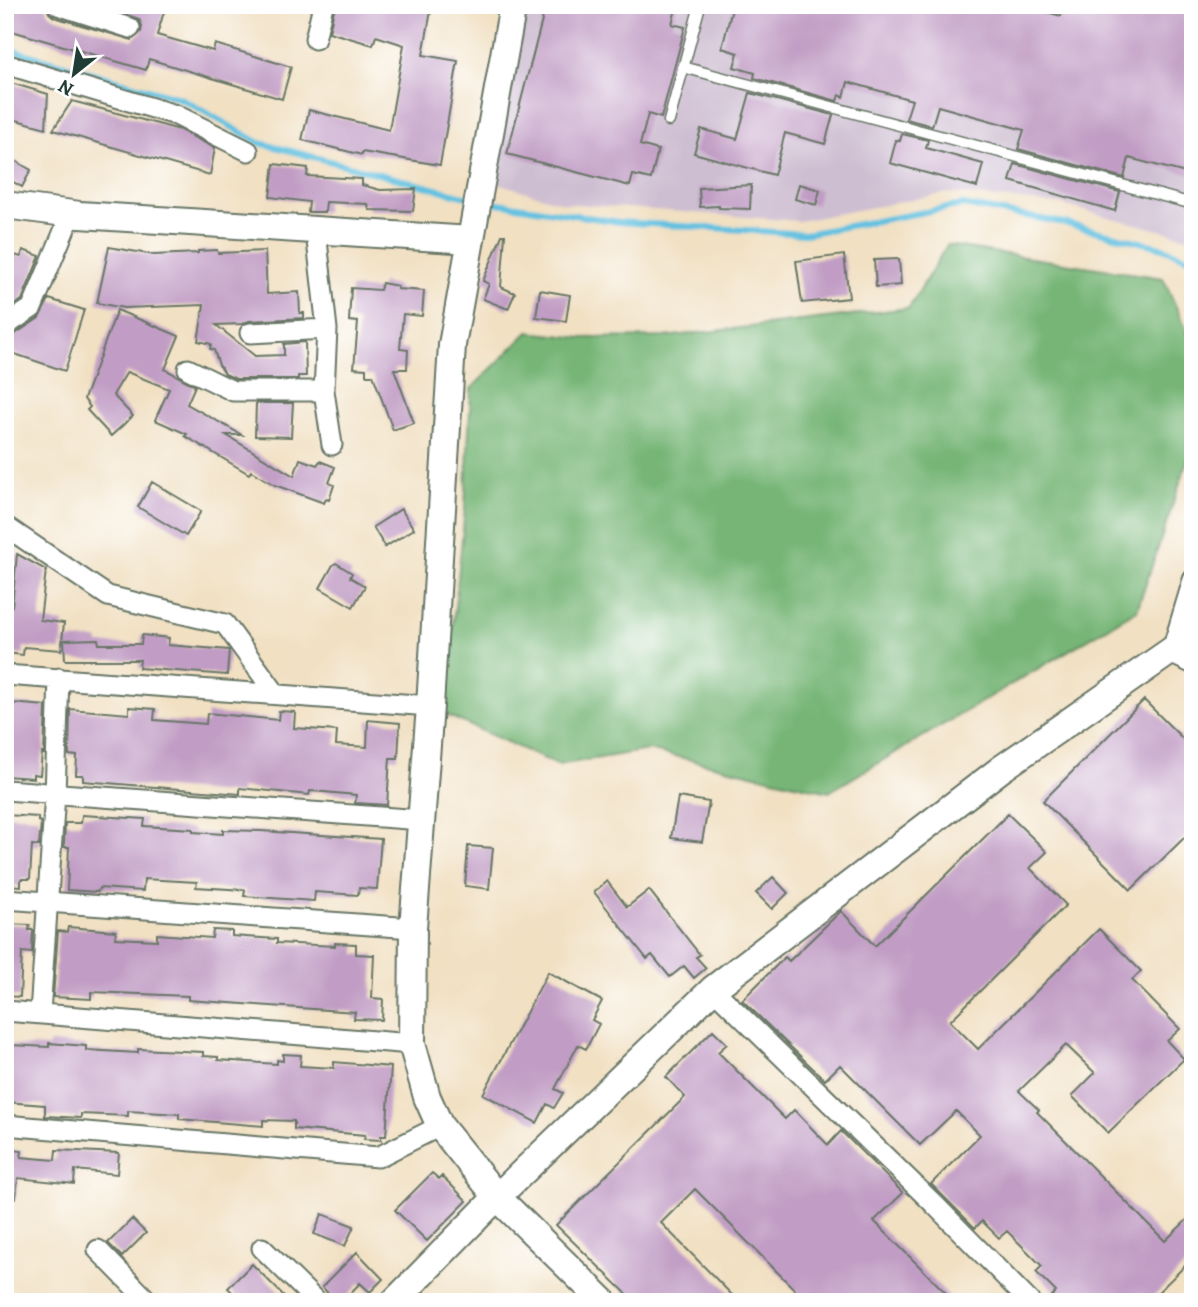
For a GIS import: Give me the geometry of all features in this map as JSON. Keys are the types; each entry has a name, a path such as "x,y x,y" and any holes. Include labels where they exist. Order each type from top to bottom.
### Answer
{"street":[{"path":"58,5 131,27"},
{"path":"315,39 323,5"},
{"path":"513,5 452,345 430,706 413,928 412,1044 427,1097 440,1126 497,1197 604,1302"},
{"path":"5,64 176,115 248,151"},
{"path":"5,205 71,214 471,240"},
{"path":"8,324 32,308 71,214"},
{"path":"316,232 327,329 324,391 332,445"},
{"path":"250,333 327,329"},
{"path":"188,369 233,391 324,391"},
{"path":"5,526 108,597 225,624 276,694"},
{"path":"394,1302 497,1197 713,989 1001,769 1182,655 1193,580"},
{"path":"5,675 430,706"},
{"path":"40,1013 55,794 59,678"},
{"path":"5,790 422,820"},
{"path":"5,899 413,928"},
{"path":"713,989 933,1203 1030,1302"},
{"path":"5,1012 412,1044"},
{"path":"5,1125 378,1157 440,1126"},
{"path":"262,1248 317,1302"},
{"path":"97,1250 149,1302"}],"lane":[{"path":"669,121 700,5"},
{"path":"683,67 1193,204"}],"shaded area":[{"path":"526,5 1193,5 1193,239 1059,204 948,193 799,221 563,203 494,182"}],"green space":[{"path":"947,245 1163,278 1193,344 1193,444 1137,610 829,792 648,750 558,765 444,714 465,509 471,389 528,332 582,338 664,337 909,308"}],"building":[{"path":"5,5 46,5 54,17 132,40 141,32 139,19 99,5 166,5 157,35 213,51 215,44 291,67 282,99 149,59 146,70 5,29"},
{"path":"335,5 432,5 423,55 458,61 440,165 362,152 362,155 302,140 309,110 389,130 404,45 376,36 373,45 329,32"},
{"path":"546,5 677,5 672,24 685,27 661,118 648,114 640,145 658,150 651,179 633,175 630,186 507,154"},
{"path":"733,5 1022,5 1061,16 1063,5 1193,5 1193,175 1129,158 1124,178 1018,149 1024,130 938,106 932,126 906,119 912,100 848,82 844,97 839,95 837,101 754,78 755,73 734,67 738,53 722,48"},
{"path":"11,83 48,94 46,128 5,117 5,99"},
{"path":"750,93 833,115 825,144 785,133 774,175 694,153 701,129 737,139"},
{"path":"72,101 180,130 215,148 210,175 53,130"},
{"path":"902,134 928,140 926,148 983,164 977,187 890,163 896,140 900,141"},
{"path":"12,159 31,170 22,187 5,177 5,170"},
{"path":"274,164 308,168 307,176 362,179 362,185 380,190 416,189 413,211 369,210 368,204 326,202 325,212 308,212 309,202 270,197"},
{"path":"1015,164 1120,192 1115,211 1010,181"},
{"path":"799,184 820,190 816,205 795,199"},
{"path":"751,185 750,209 700,207 699,188"},
{"path":"502,235 505,235 501,287 515,293 508,309 483,299 489,284 483,281"},
{"path":"109,247 154,255 217,250 218,253 265,251 267,294 299,292 300,313 304,313 304,318 216,325 255,356 284,355 284,344 305,342 306,376 298,376 298,379 236,379 225,374 214,350 210,349 211,344 198,341 204,305 124,308 97,303"},
{"path":"23,250 40,256 22,300 5,311 5,252 21,257"},
{"path":"844,255 849,298 802,303 796,261"},
{"path":"899,259 901,285 876,287 874,260"},
{"path":"382,283 398,286 397,289 424,291 422,316 403,314 400,349 408,350 407,369 394,369 414,423 393,430 373,375 366,375 366,369 354,368 358,322 349,321 351,288 380,290"},
{"path":"540,290 570,295 566,321 536,317"},
{"path":"49,299 84,310 65,371 9,352 10,348 5,347 5,336 15,334 39,318"},
{"path":"117,310 179,336 165,369 195,386 187,404 242,435 226,435 294,476 300,459 317,465 320,461 335,467 329,483 334,485 329,500 326,499 324,503 275,485 251,471 249,474 185,436 187,434 155,420 169,389 127,372 113,395 133,416 111,436 87,410 90,407 84,399"},
{"path":"256,403 293,403 291,437 255,436"},
{"path":"152,482 201,511 186,536 138,507"},
{"path":"401,509 414,529 385,547 373,527"},
{"path":"17,554 46,570 40,620 64,623 61,650 24,647 23,655 5,653 8,605 12,606"},
{"path":"336,563 352,573 350,577 365,586 353,607 320,588"},
{"path":"142,635 169,638 168,645 229,650 227,675 139,668 140,660 65,660 64,640 98,639 99,644 141,644"},
{"path":"1144,700 1193,749 1193,829 1131,890 1043,801"},
{"path":"11,703 46,706 44,754 42,753 40,775 33,774 33,778 5,776"},
{"path":"129,707 155,709 154,720 206,724 207,713 278,720 279,711 295,712 294,728 337,731 336,745 367,747 368,720 400,723 398,758 390,758 387,805 355,803 356,795 324,792 310,791 309,795 240,788 240,794 83,781 83,775 76,775 77,756 69,755 70,709 129,714"},
{"path":"678,797 709,802 702,842 671,838"},
{"path":"1008,814 1047,852 1030,868 1066,905 950,1021 978,1049 1099,929 1141,971 1132,980 1180,1029 1167,1041 1184,1059 1108,1133 1072,1096 1095,1073 1066,1045 1019,1091 1165,1241 1193,1214 1193,1258 1148,1302 1046,1302 1056,1292 1036,1272 1042,1266 1007,1231 999,1238 982,1221 975,1228 931,1184 980,1135 956,1111 920,1145 840,1065 825,1080 742,1000 785,957 789,961 841,911 875,946"},
{"path":"5,815 38,817 41,822 39,846 32,845 30,879 21,879 21,886 5,885"},
{"path":"82,815 145,819 144,826 193,829 193,832 223,834 223,830 261,831 381,839 377,889 359,888 358,895 315,892 314,901 244,896 245,890 196,887 197,882 144,879 143,891 99,888 98,892 67,890 69,847 64,847 65,823 81,823"},
{"path":"468,846 493,848 489,889 465,886"},
{"path":"773,877 788,893 772,909 756,893"},
{"path":"607,881 627,907 649,890 700,955 696,957 706,968 694,978 684,966 670,977 652,955 647,959 594,892"},
{"path":"5,924 30,925 29,930 33,930 32,953 22,952 20,997 5,996"},
{"path":"68,927 116,931 115,938 157,940 157,934 212,938 213,930 232,931 232,936 277,939 277,943 335,946 335,943 356,944 356,954 374,955 372,998 383,999 382,1020 354,1019 355,1012 188,1000 188,996 91,992 91,999 53,997 58,931 67,932"},
{"path":"548,972 602,1001 592,1020 599,1024 586,1049 578,1045 555,1089 563,1093 554,1108 547,1104 537,1123 483,1094"},
{"path":"713,1030 727,1044 718,1052 785,1119 794,1110 828,1145 841,1131 903,1193 874,1221 955,1302 807,1302 695,1189 661,1223 739,1302 635,1302 556,1225 685,1097 666,1077"},
{"path":"49,1043 86,1046 86,1050 138,1053 138,1049 203,1052 203,1056 218,1057 218,1060 277,1064 277,1060 283,1061 283,1054 301,1055 300,1066 334,1068 334,1062 391,1067 386,1136 381,1136 381,1140 364,1139 365,1135 294,1129 294,1121 263,1120 263,1126 179,1119 179,1114 128,1111 128,1116 45,1116 45,1105 5,1102 5,1075 11,1045 49,1047"},
{"path":"5,1149 22,1151 21,1157 55,1160 56,1150 119,1153 117,1174 75,1170 74,1184 18,1178 16,1198 5,1197"},
{"path":"432,1173 439,1179 442,1176 467,1201 427,1241 395,1210"},
{"path":"322,1214 354,1226 345,1246 314,1234"},
{"path":"132,1219 146,1233 122,1257 108,1243"},
{"path":"357,1252 383,1279 370,1292 360,1283 342,1302 336,1302 322,1287"},
{"path":"252,1264 290,1302 242,1302 228,1288"}],"waterway":[{"path":"5,48 182,99 260,143 471,198"},
{"path":"485,201 619,222 805,234 963,205 1064,223 1160,247 1193,260"}]}
